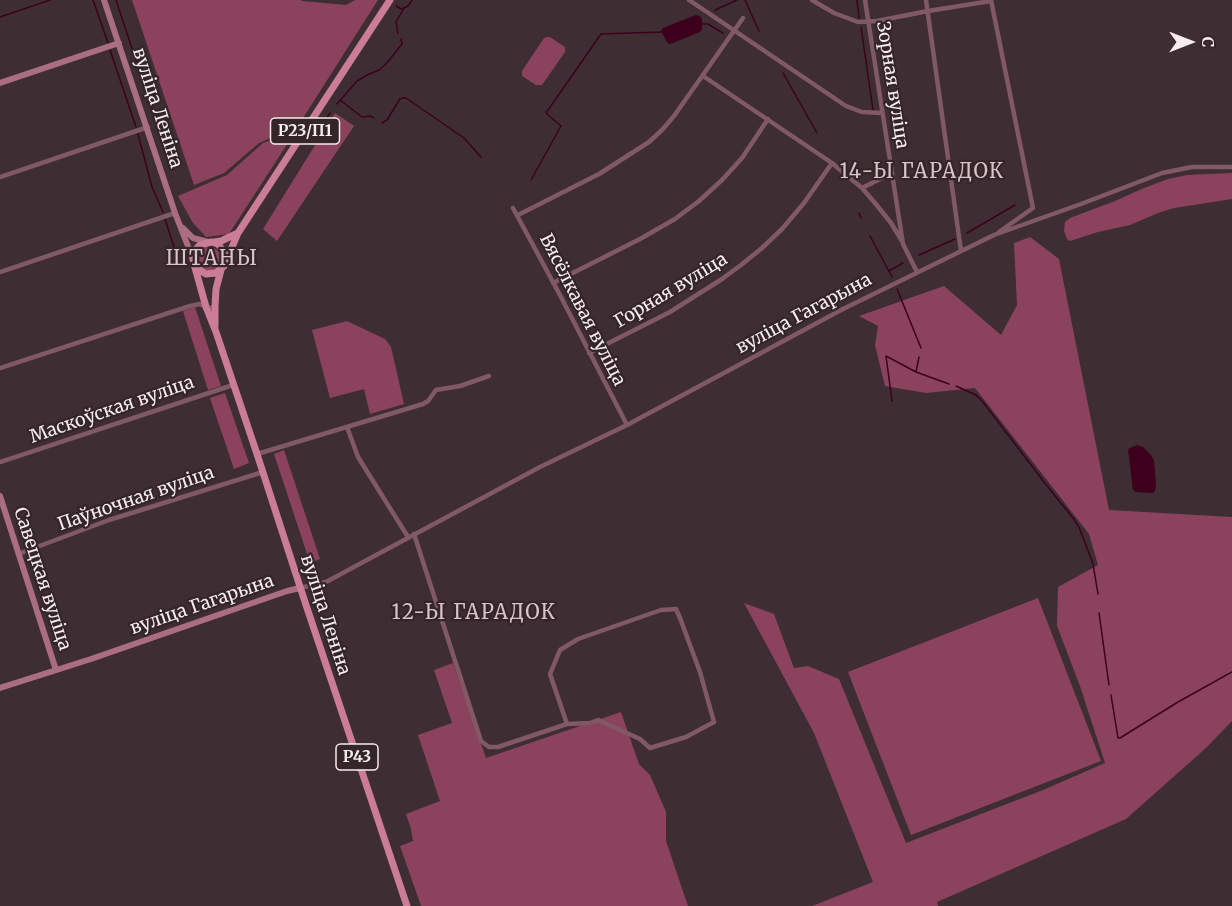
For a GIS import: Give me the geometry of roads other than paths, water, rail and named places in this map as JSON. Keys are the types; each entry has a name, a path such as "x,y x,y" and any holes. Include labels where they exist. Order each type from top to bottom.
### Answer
{"main road":[{"name":"вуліца Леніна","path":"104,0 407,906"},
{"name":"Р23/П1","path":"225,261 238,233 390,0"},
{"path":"0,82 119,43"},
{"path":"180,226 193,238 211,242 222,248 226,256 225,261"},
{"path":"221,270 211,275 196,268 193,261 194,251 204,243 221,241 238,233"},
{"name":"Р43","path":"221,270 225,261"},
{"name":"вуліца Леніна","path":"216,332 214,308 221,270"},
{"name":"Савецкая вуліца","path":"0,496 56,670"},
{"name":"вуліца Гагарына","path":"0,688 300,588"}],"street":[{"path":"689,0 846,106 862,112 882,113"},
{"path":"812,0 847,19 858,22 877,21 991,0 1033,208 994,235"},
{"name":"Зорная вуліца","path":"865,0 903,244 917,272"},
{"path":"926,0 961,251"},
{"path":"518,215 598,174 649,142 662,130 703,76 743,18"},
{"path":"703,76 832,163 862,188 891,224 903,244"},
{"path":"553,283 675,219 722,180 742,158 768,119"},
{"path":"0,177 148,127"},
{"name":"Горная вуліца","path":"589,353 670,312 741,265 782,229 804,203 832,163"},
{"name":"вуліца Гагарына","path":"300,588 326,582 843,309 994,235 1162,173 1192,167 1232,167"},
{"name":"Зорная вуліца","path":"862,188 892,173"},
{"name":"Вясёлкавая вуліца","path":"513,208 627,425"},
{"path":"0,272 175,213"},
{"path":"0,368 190,306 200,304 214,308"},
{"path":"257,454 423,404 436,390 460,387 489,376"},
{"name":"Маскоўская вуліца","path":"0,462 233,385"},
{"path":"347,427 358,457 408,537"},
{"name":"Паўночная вуліца","path":"18,554 112,519 262,472"},
{"path":"414,534 481,741 489,747 498,747 567,724 590,723 598,720 640,739 650,748 686,737 714,722 700,672 676,609 661,610 578,639 560,650 550,674 567,724"}],"waterway":[{"path":"0,17 50,0"},
{"path":"93,0 108,43"},
{"path":"116,0 161,136"},
{"path":"396,6 404,8 412,0"},
{"path":"715,10 737,0"},
{"path":"745,0 759,31"},
{"path":"857,0 859,18"},
{"path":"398,33 396,22 404,8"},
{"path":"702,24 708,24 723,33"},
{"path":"861,27 873,110"},
{"path":"531,180 561,126 546,113 601,34 662,32"},
{"path":"337,104 357,81 386,64 402,44 401,39"},
{"path":"110,50 136,127"},
{"path":"783,73 817,133"},
{"path":"382,123 387,120 400,99 406,98 464,138 481,157"},
{"path":"340,100 362,117 374,118"},
{"path":"314,136 330,113"},
{"path":"138,134 152,187 163,212"},
{"path":"967,233 1015,205"},
{"path":"859,213 861,218"},
{"path":"165,219 180,266"},
{"path":"870,236 892,277"},
{"path":"919,255 955,239"},
{"path":"889,271 903,263"},
{"path":"897,289 921,348"},
{"path":"892,401 886,356 916,372 919,357"},
{"path":"916,372 949,384"},
{"path":"956,386 976,395 983,402 1073,518 1079,527 1093,564 1098,594"},
{"path":"1099,613 1109,685"},
{"path":"1111,695 1118,738 1120,738 1232,672"}],"district":[{"name":"14-Ы ГАРАДОК","path":"922,172"},
{"name":"ШТАНЫ","path":"212,259"},
{"name":"12-Ы ГАРАДОК","path":"474,613"}]}
